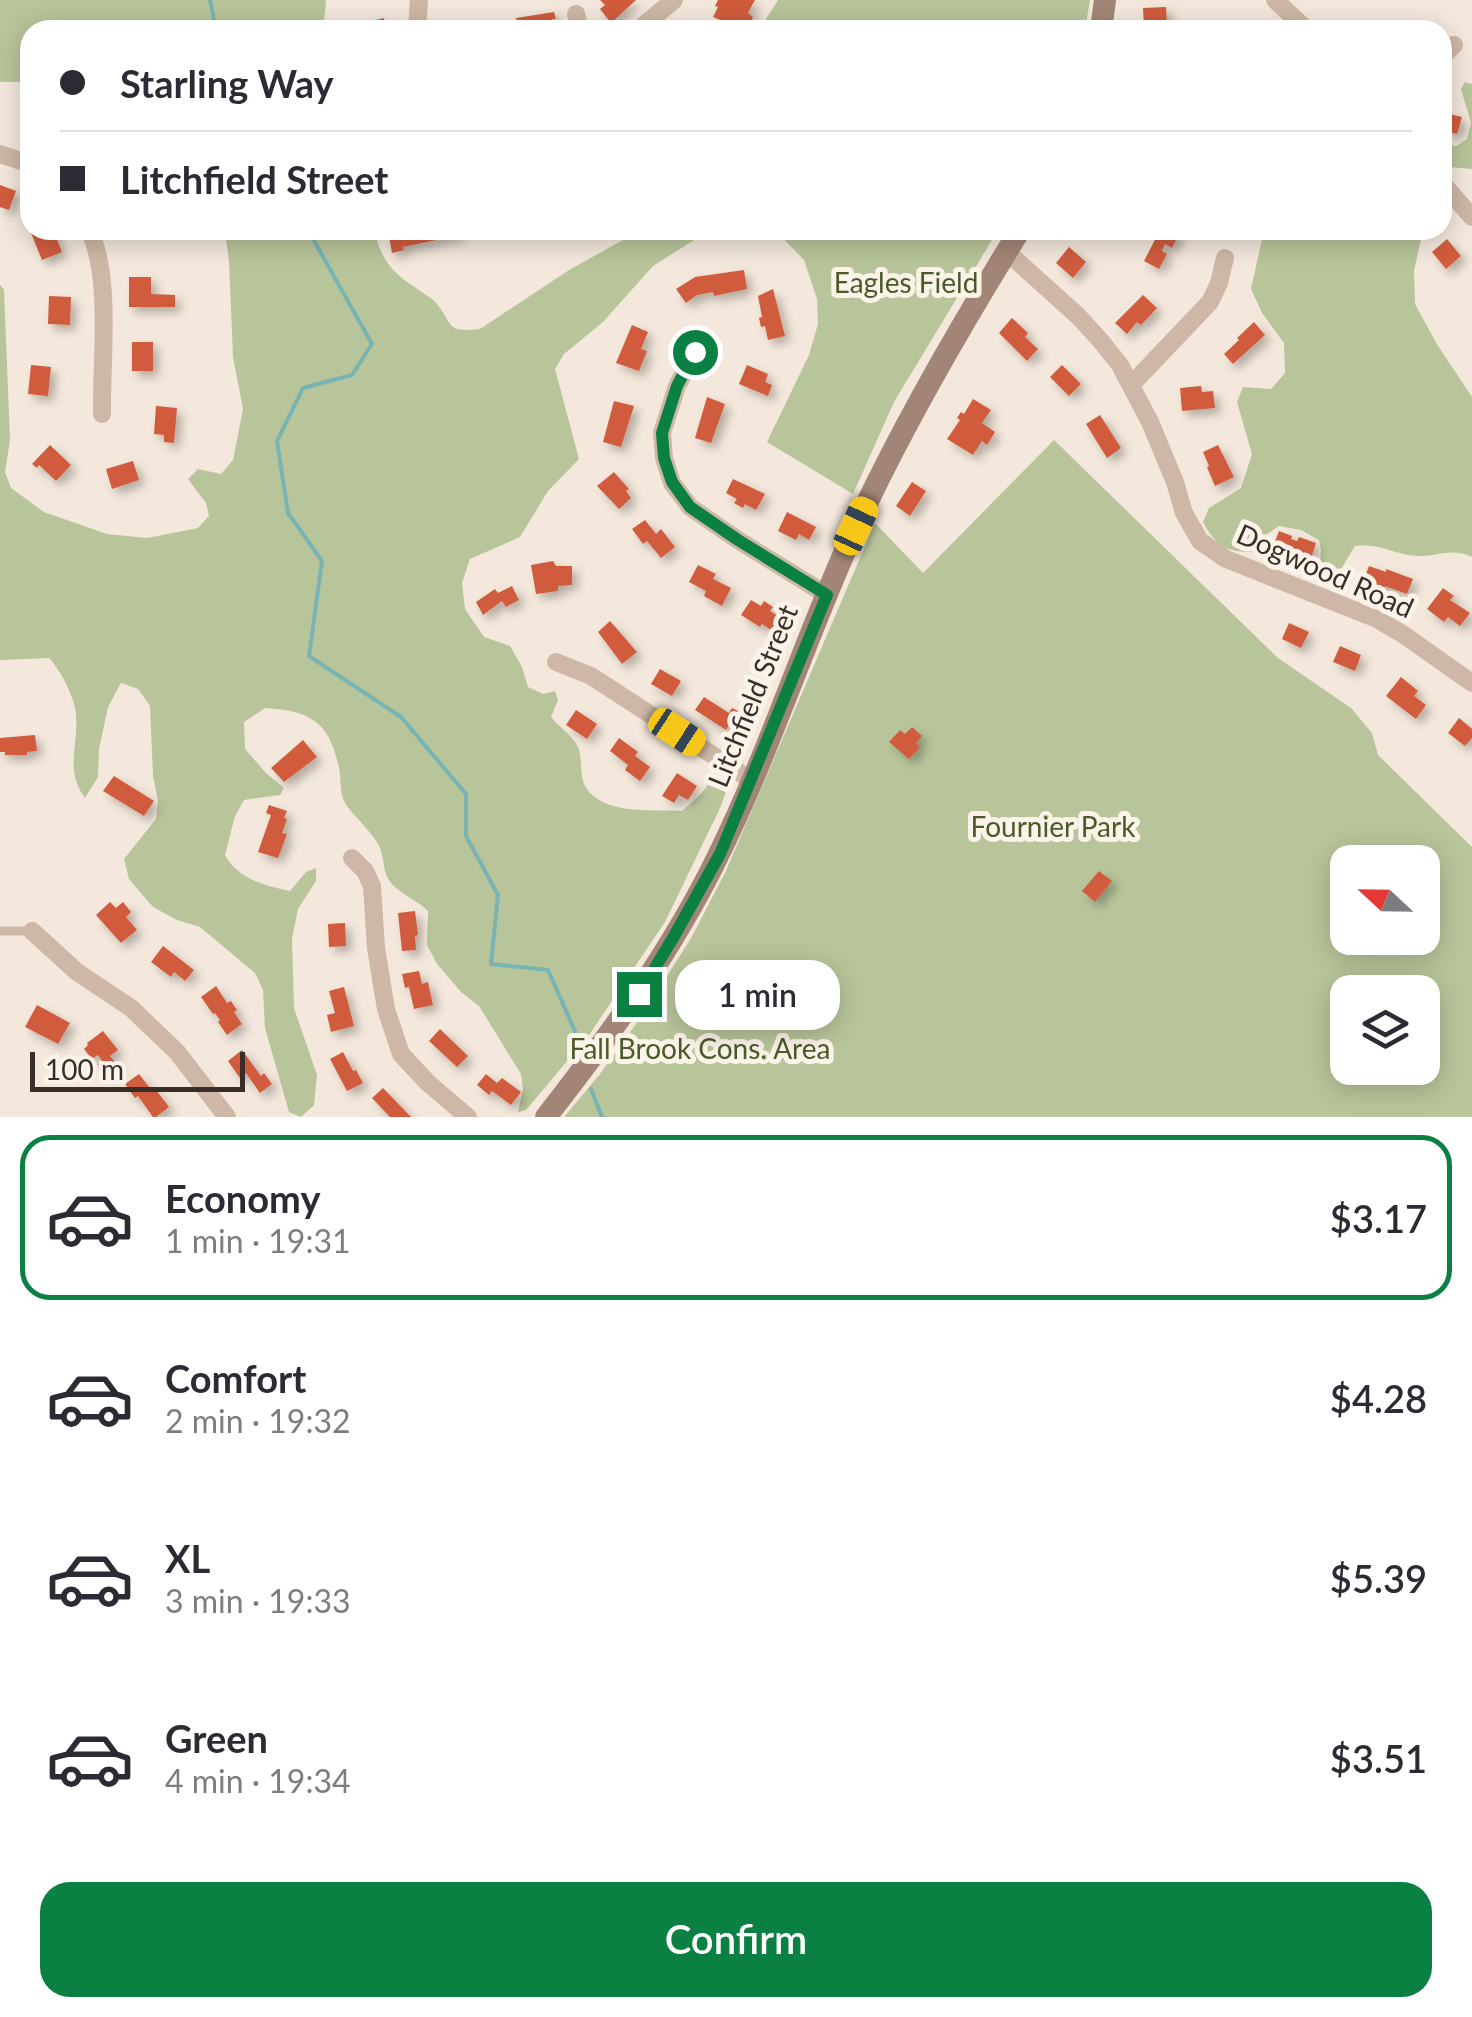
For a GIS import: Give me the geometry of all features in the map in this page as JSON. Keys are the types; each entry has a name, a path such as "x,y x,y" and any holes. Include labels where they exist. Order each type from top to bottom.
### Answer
{"main road":[{"name":"Litchfield Street","path":"546,1117 656,966 712,868 884,468 1013,240"}],"street":[{"path":"650,20 674,0"},
{"path":"1275,0 1296,20"},
{"path":"1452,194 1472,217"},
{"path":"94,240 102,304 102,414"},
{"name":"Dogwood Road","path":"1006,251 1100,340 1131,384 1175,482 1184,513 1200,541 1226,559 1376,619 1404,634 1472,683"},
{"path":"1131,384 1210,302 1225,258"},
{"path":"695,352 677,386 662,433 664,458 672,482 690,507 827,595"},
{"path":"556,662 591,676 752,780"},
{"path":"352,858 366,872 372,886 376,948 386,1009 400,1054 468,1117"},
{"path":"32,930 77,972 130,1008 177,1052 226,1117"}],"lane":[{"path":"0,931 32,930"}],"green space":[{"path":"0,0 326,1 324,20 20,20 20,82 0,82"},
{"path":"778,0 1090,0 1087,20 765,20"},
{"path":"1465,82 1472,84 1472,169 1452,167 1452,145 1467,139 1471,123 1461,89"},
{"path":"226,240 377,240 393,270 434,301 451,325 469,330 480,329 569,270 623,240 694,240 653,266 603,322 564,354 555,369 579,459 548,491 520,537 470,559 462,583 465,609 484,637 510,646 528,687 543,694 555,691 558,700 551,717 578,747 583,781 593,796 616,807 682,811 714,776 721,778 727,788 665,922 589,1035 526,1110 518,1112 523,1089 521,1074 479,1006 437,964 427,945 428,911 392,884 377,842 346,804 335,752 316,721 295,712 265,708 244,722 245,749 284,788 280,795 244,800 235,816 225,855 245,876 290,891 306,872 316,868 316,881 298,909 292,939 294,1008 317,1075 314,1105 301,1117 289,1112 265,1028 263,990 255,973 200,927 153,907 129,879 124,859 156,819 150,706 138,689 121,683 108,707 98,777 85,798 75,777 75,707 58,669 49,658 0,660 0,285 4,290 10,440 5,472 11,488 44,512 107,534 147,538 198,528 209,516 206,503 188,479 198,469 221,474 233,460 243,409 233,357"},
{"name":"Eagles Field","path":"785,240 992,240 894,402 853,494 767,442 809,355 818,324 817,299 804,260"},
{"path":"1262,240 1421,240 1414,271 1415,304 1472,397 1472,557 1451,553 1417,556 1355,546 1335,579 1324,583 1319,574 1319,540 1301,530 1279,526 1267,534 1257,552 1224,547 1208,531 1203,522 1209,508 1241,488 1252,454 1237,402 1243,387 1271,389 1285,373 1284,343 1262,313 1251,289"},
{"name":"Fournier Park","path":"1054,440 1278,658 1351,708 1372,733 1378,755 1472,847 1472,1117 564,1117 643,1014 691,938 725,873 875,523 923,573"}],"building":[{"path":"600,0 636,0 614,20 609,20 600,9 605,5"},
{"path":"718,0 755,0 748,13 751,20 721,20 713,17 718,7"},
{"path":"1166,7 1167,20 1144,20 1143,8"},
{"path":"554,12 556,19 516,20"},
{"path":"1452,115 1462,117 1457,134 1452,133"},
{"path":"0,185 16,191 9,210 0,207"},
{"path":"34,240 57,240 62,252 42,260"},
{"path":"390,240 437,240 403,247 404,250 392,253"},
{"path":"1155,240 1176,240 1172,248 1165,244 1162,251 1167,254 1159,269 1144,261"},
{"path":"1448,240 1461,256 1446,269 1432,252"},
{"path":"1069,247 1086,262 1073,278 1056,263"},
{"path":"744,270 747,289 714,296 713,292 697,295 686,303 676,289 695,277"},
{"path":"129,277 151,277 151,294 175,295 175,307 129,307"},
{"path":"773,289 785,336 768,340 765,326 761,327 758,296"},
{"path":"1143,295 1157,308 1127,334 1115,323"},
{"path":"49,296 71,297 70,325 48,324"},
{"path":"1012,318 1038,349 1027,361 999,333"},
{"path":"1254,322 1265,335 1233,364 1224,354"},
{"path":"632,325 648,332 641,349 647,351 639,371 616,363"},
{"path":"132,342 153,342 153,371 132,371"},
{"path":"31,365 51,367 48,396 28,394"},
{"path":"747,365 768,374 765,382 772,385 768,396 739,384"},
{"path":"1062,365 1081,384 1069,396 1050,377"},
{"path":"1201,386 1202,392 1213,391 1215,408 1182,411 1180,388"},
{"path":"707,397 725,404 711,443 695,438"},
{"path":"973,399 991,410 982,423 995,432 987,445 982,441 973,455 947,439 960,420 957,418"},
{"path":"614,401 634,406 621,447 603,442"},
{"path":"156,406 177,408 174,443 164,442 164,435 154,434"},
{"path":"1100,415 1121,448 1107,458 1086,424"},
{"path":"50,445 71,465 56,481 39,465 37,468 32,464"},
{"path":"1218,445 1234,477 1215,486 1203,452"},
{"path":"133,461 139,480 112,489 106,469"},
{"path":"614,472 629,489 626,491 631,498 619,509 597,486"},
{"path":"733,479 765,494 756,510 734,503 737,499 726,493"},
{"path":"912,482 926,491 910,516 896,506"},
{"path":"787,512 816,527 809,540 799,534 796,540 778,531"},
{"path":"645,520 656,534 661,529 675,547 661,558 632,529"},
{"path":"1279,531 1297,541 1299,537 1316,543 1310,562 1292,555 1295,549 1289,546 1286,552 1273,547"},
{"path":"553,561 556,566 572,566 572,585 536,594 531,565"},
{"path":"698,565 731,588 722,606 689,582"},
{"path":"1369,566 1413,579 1407,594 1385,586 1383,591 1362,584"},
{"path":"512,586 519,600 506,607 502,601 483,615 476,602 495,589 498,593"},
{"path":"1443,588 1454,596 1450,600 1470,613 1460,626 1448,617 1444,622 1427,609"},
{"path":"751,600 761,606 764,601 773,607 770,611 783,619 774,632 741,615"},
{"path":"610,621 637,652 622,664 598,632"},
{"path":"1289,623 1309,632 1301,648 1282,639"},
{"path":"1340,646 1361,655 1355,671 1333,662"},
{"path":"660,669 681,681 672,696 651,684"},
{"path":"1401,677 1418,691 1414,696 1426,705 1416,719 1386,696"},
{"path":"704,697 729,713 732,708 738,711 726,730 695,710"},
{"path":"576,710 597,724 587,739 566,725"},
{"path":"1459,718 1472,729 1472,738 1465,746 1448,733"},
{"path":"912,727 922,736 916,743 920,747 909,759 889,742 900,730 905,734"},
{"path":"35,735 37,751 27,755 0,752 0,738"},
{"path":"619,738 650,767 640,781 610,751"},
{"path":"303,740 317,757 284,782 271,768"},
{"path":"677,773 697,786 688,800 679,795 674,803 662,796"},
{"path":"114,776 154,801 144,816 103,791"},
{"path":"269,805 287,811 282,833 287,834 278,858 258,852 271,815 266,813"},
{"path":"1099,871 1112,881 1095,902 1082,891"},
{"path":"110,902 116,908 123,902 131,912 126,917 137,930 121,943 96,915"},
{"path":"415,911 416,950 402,951 398,913"},
{"path":"345,923 346,946 329,947 328,924"},
{"path":"163,946 194,970 185,981 174,972 171,977 151,962"},
{"path":"419,971 422,984 428,982 433,1005 414,1009 402,974"},
{"path":"216,986 227,1003 231,1001 242,1024 227,1035 201,997"},
{"path":"344,987 354,1026 331,1032 327,1015 335,1013 329,991"},
{"path":"37,1005 70,1023 58,1044 25,1027"},
{"path":"440,1029 468,1056 457,1067 429,1041"},
{"path":"103,1031 118,1050 110,1056 119,1067 108,1076 98,1064 102,1061 98,1055 92,1059 84,1049"},
{"path":"242,1050 272,1084 260,1093 246,1073 240,1078 228,1061"},
{"path":"343,1052 363,1083 347,1091 330,1059"},
{"path":"139,1074 169,1107 156,1117 125,1084"},
{"path":"486,1074 497,1083 502,1078 521,1092 511,1105 477,1085"},
{"path":"383,1088 411,1117 390,1117 372,1098"}],"waterway":[{"path":"210,0 214,20"},
{"path":"314,240 372,344 352,375 303,388 277,441 288,513 322,561 309,656 401,717 466,794 466,836 498,895 491,964 548,970 577,1036"},
{"path":"591,1089 602,1117"}],"route":[{"path":"639,994 720,854 827,595 690,507 672,482 664,458 662,433 668,408 695,352"}],"park label":[{"name":"Fall Brook Cons. Area","path":"700,1049"}]}
